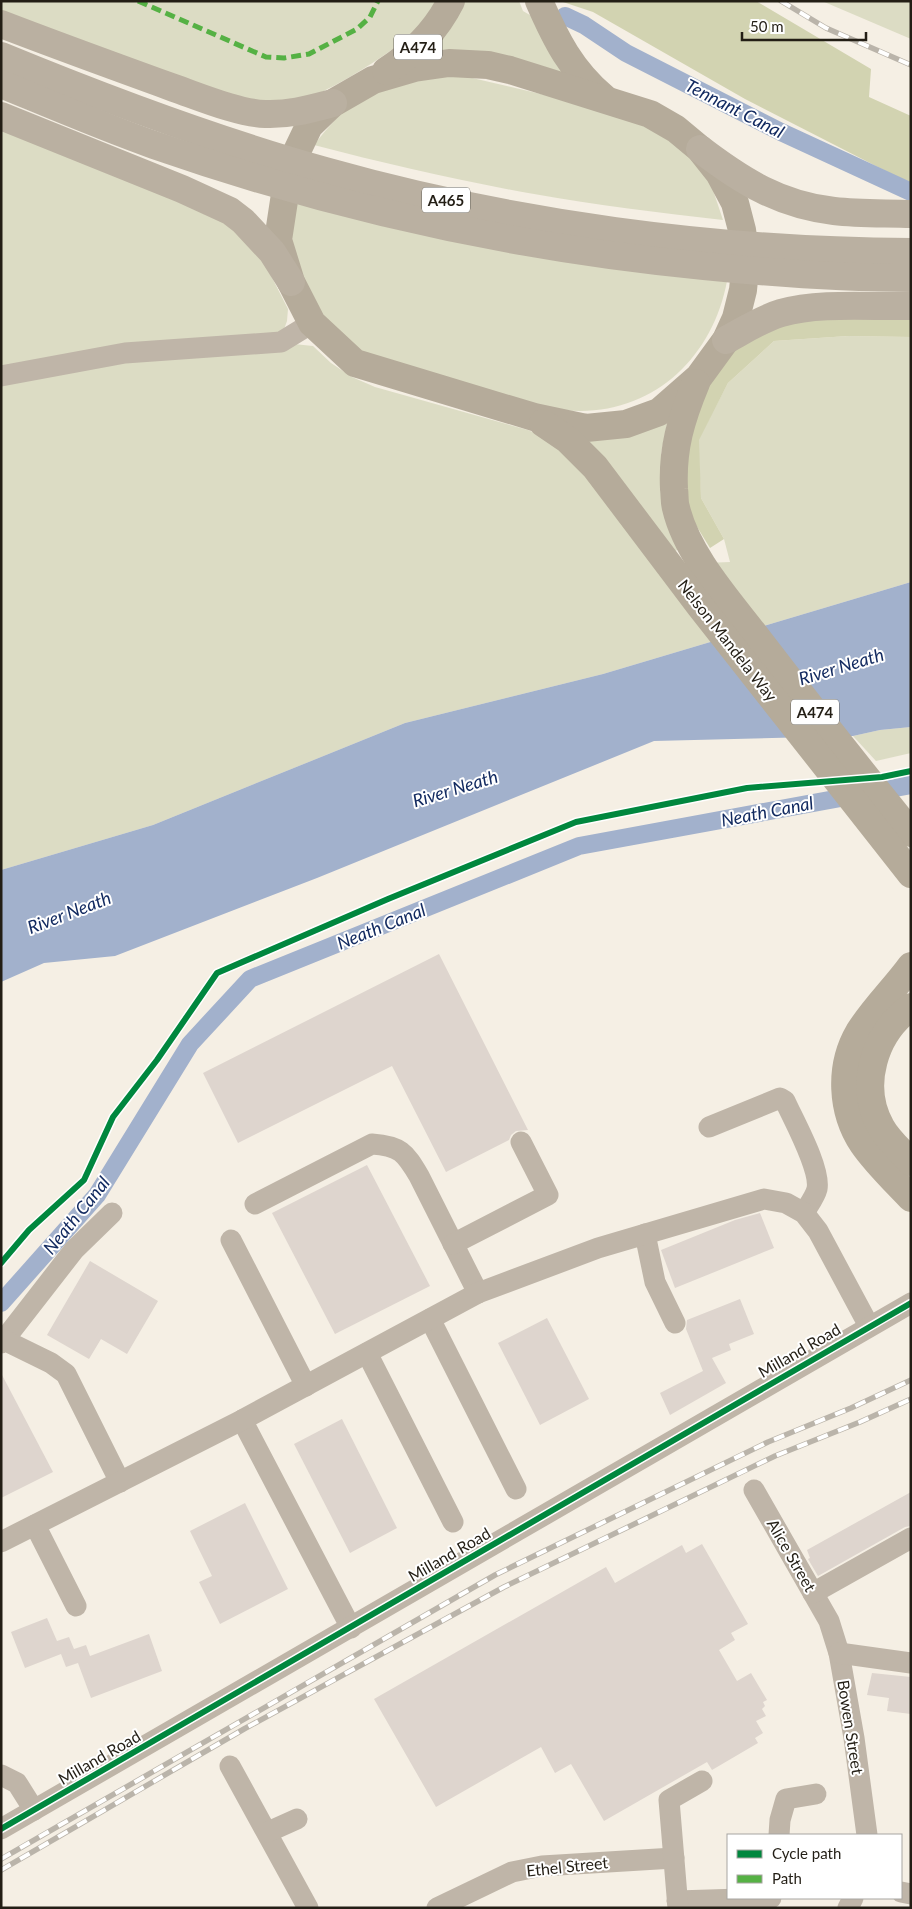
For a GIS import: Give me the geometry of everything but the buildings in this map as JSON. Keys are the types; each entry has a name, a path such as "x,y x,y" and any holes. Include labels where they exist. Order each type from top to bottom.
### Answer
{"highway":[{"path":"1,24 208,100 239,109 263,114 284,114 333,103"},
{"name":"A465","path":"1,56 103,98 179,126 288,160 400,191 521,215 636,234 762,246 911,252"},
{"name":"A465","path":"1,84 154,145 255,178 392,216 520,242 632,259 764,272 874,278 911,278"},
{"path":"1,116 182,189 230,211 243,221 272,252 291,282"},
{"path":"700,149 736,176 786,201 835,211 911,214"},
{"path":"726,340 760,322 788,312 827,307 911,306"}],"main road":[{"name":"A474","path":"373,80 422,44 437,25 451,1"},
{"path":"539,1 563,52 583,79 607,100"},
{"path":"449,63 488,65 510,70 650,114 676,129 700,149 719,174 735,203 742,230 746,260 743,290 736,318 726,340 699,376 659,412 626,424 586,428 534,418 355,363 312,323 291,282 278,240 289,168 309,126 333,103 373,80 430,65 449,63"},
{"name":"Nelson Mandela Way","path":"699,376 683,413 675,447 673,474 676,507 711,598 880,834 911,874"},
{"name":"Nelson Mandela Way","path":"534,418 568,440 595,467 822,722 911,833"},
{"path":"880,834 911,894"},
{"path":"911,966 859,1033 849,1059 857,1089 875,1113 881,1127 911,1162"},
{"path":"911,1007 898,1016 885,1033 872,1066 857,1089 850,1118 863,1144 911,1198"}],"street":[{"path":"1,376 125,354 281,342 312,323"},
{"path":"709,1127 780,1098 785,1102 812,1162 817,1179 817,1190 804,1213"},
{"path":"453,1244 548,1195 521,1142"},
{"path":"255,1204 372,1144 391,1146 409,1159 478,1293"},
{"path":"1,1542 242,1420 478,1293 564,1260 764,1199 786,1203 804,1213 818,1230 869,1326"},
{"path":"112,1214 74,1250 3,1342 51,1362 66,1374 120,1482"},
{"path":"645,1234 655,1282 675,1323"},
{"path":"231,1240 306,1386"},
{"name":"Milland Road","path":"1,1829 911,1303"},
{"path":"430,1319 516,1489"},
{"path":"367,1353 453,1522"},
{"path":"242,1420 351,1628"},
{"name":"Alice Street","path":"754,1490 829,1621"},
{"path":"35,1525 76,1606"},
{"path":"813,1593 911,1538"},
{"name":"Bowen Street","path":"829,1621 839,1653 854,1738 867,1834"},
{"path":"839,1653 911,1663"},
{"path":"230,1766 268,1832 308,1908"},
{"path":"1,1775 17,1783 34,1810"},
{"path":"702,1781 669,1800 678,1904 756,1899"},
{"path":"779,1834 780,1820 786,1799 816,1794"},
{"path":"268,1832 297,1819"},
{"name":"Ethel Street","path":"437,1908 512,1872 542,1866 674,1858"}],"green space":[{"path":"1,1 438,1 411,35 364,69 313,96 301,100 278,102 240,98 1,13"},
{"path":"464,1 519,1 523,11 535,18 565,75 432,52 431,50"},
{"path":"560,1 756,1 871,69 869,97 911,116 911,184 745,99 593,12"},
{"path":"822,1 911,1 911,39"},
{"path":"417,77 468,77 545,95 636,121 680,147 703,173 712,187 723,220 652,212 506,189 424,172 314,145 338,116 353,104 369,94"},
{"path":"1,125 226,222 264,262 288,309 287,321 283,332 294,344 313,346 331,363 352,377 375,387 528,430 552,441 583,469 657,565 730,562 724,539 701,498 698,440 728,383 774,341 848,336 911,337 911,582 603,674 405,723 153,825 1,870"},
{"path":"290,201 727,281 719,310 707,336 691,359 671,379 648,394 622,405 594,410 554,409 367,355 351,345 325,320 293,255"},
{"path":"830,317 911,319 911,337 848,336 774,341 728,383 699,440 701,498 724,539 710,548 686,509 686,434 714,373 738,345 769,326"},
{"path":"669,414 661,454 661,490 680,548 674,552 586,442"},
{"path":"911,727 911,753 876,761 853,736 880,730"}],"water":[{"name":"River Neath","path":"911,582 911,727 880,730 853,736 654,741 317,878 115,956 44,963 1,982 1,870 153,825 405,723 603,674"},
{"path":"911,773 911,788 903,789 892,777"}],"waterway":[{"name":"Tennant Canal","path":"565,16 584,25 626,53 781,132 911,192"},
{"name":"Neath Canal","path":"1,1303 97,1195 190,1044 250,979 579,846 911,785"}],"railway":[{"path":"781,1 826,28 911,65"},
{"path":"1,1859 495,1575 768,1442 851,1408 911,1380"},
{"path":"1,1870 244,1729 504,1587 775,1456 911,1399"}],"marked path":[{"path":"138,1 266,57 284,58 309,54 357,29 370,17 378,1"}],"cycle path":[{"path":"1,1263 29,1230 84,1180 113,1117 157,1060 217,973 388,899 576,822 747,788 882,777 911,771"},
{"path":"1,1829 911,1303"}]}
